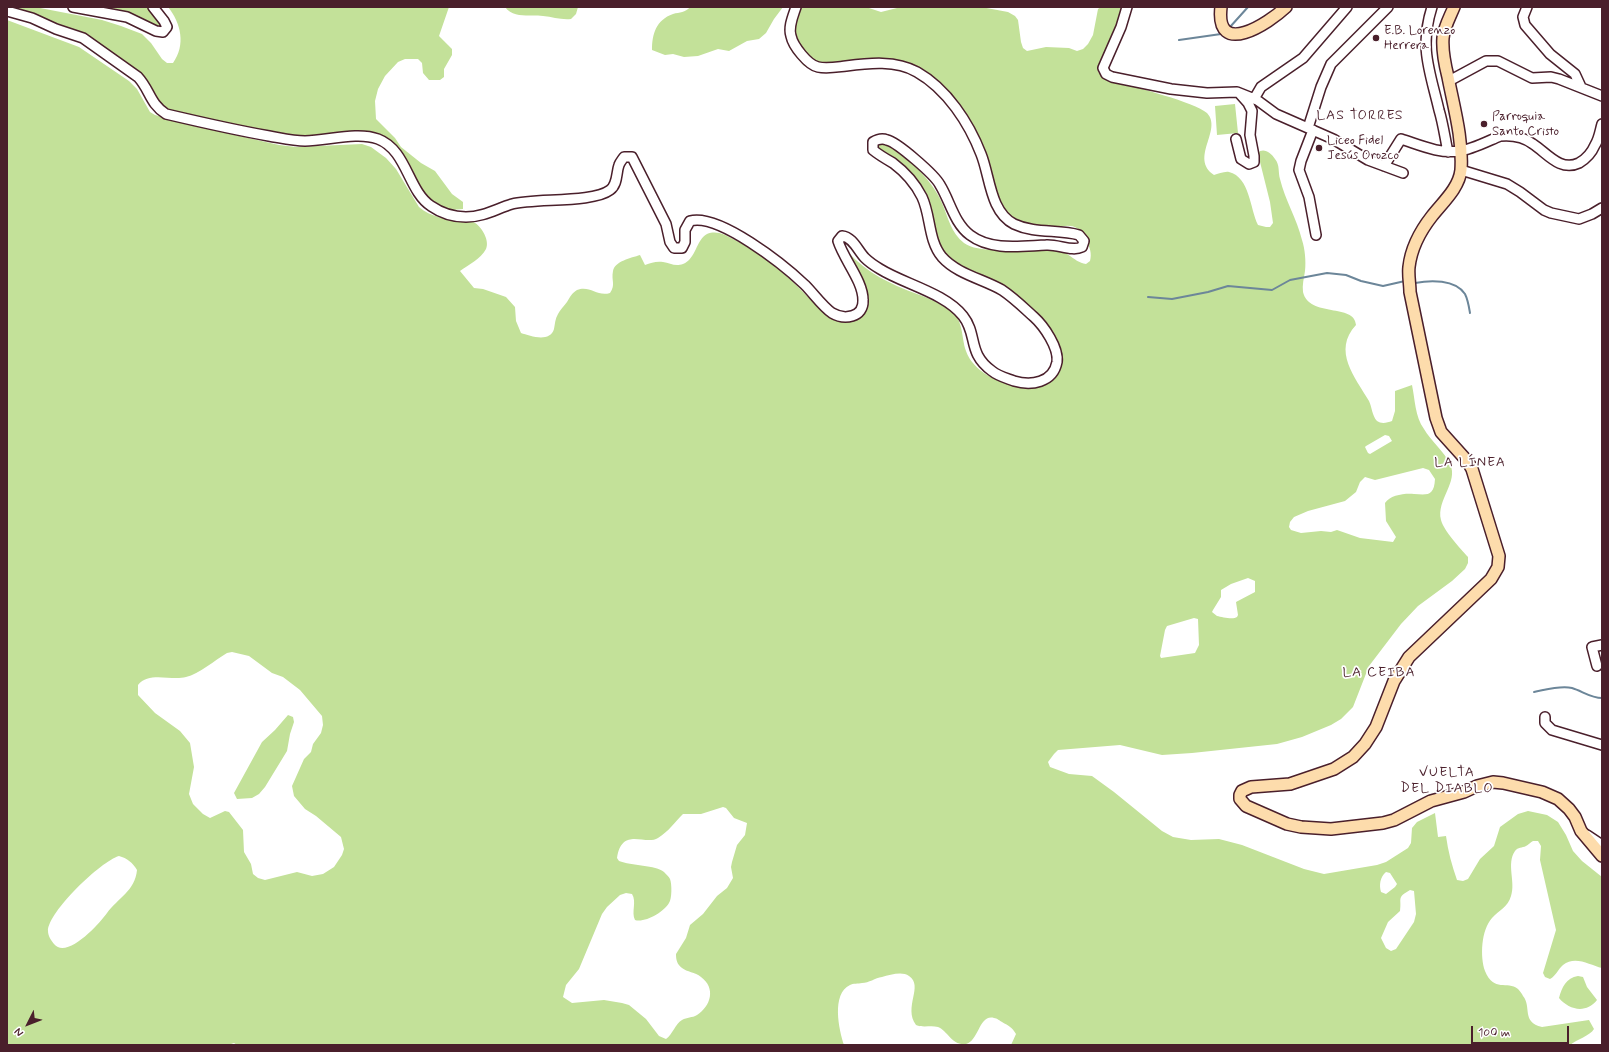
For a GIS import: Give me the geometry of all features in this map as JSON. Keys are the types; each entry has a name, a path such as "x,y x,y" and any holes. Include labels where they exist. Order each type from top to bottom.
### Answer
{"main road":[{"path":"1221,7 1220,14 1223,27 1229,34 1242,34 1267,23 1286,7"},
{"path":"1454,7 1443,37 1445,63 1459,134 1461,170 1456,186 1431,217 1417,240 1409,267 1410,292 1436,418 1441,432 1468,462 1476,478 1499,556 1498,567 1484,586 1409,657 1394,681 1376,727 1365,744 1353,757 1334,769 1290,784 1251,787 1246,789 1240,795 1240,799 1246,806 1294,826 1331,829 1383,823 1394,820 1431,801 1464,792 1477,786 1493,782 1503,783 1542,792 1558,799 1575,817 1581,831 1602,856"}],"street":[{"path":"73,7 127,17 156,31 163,32 167,27 164,20 153,7"},
{"path":"7,11 32,18 56,29 82,38 138,77 144,84 154,104 166,114 249,133 295,140 306,141 359,137 377,139 394,151 423,198 431,206 445,213 465,217 482,216 511,205 526,202 598,196 610,190 615,182 619,164 624,157 632,157 666,224 670,242 674,248 682,248 685,242 685,230 690,221 703,220 715,224 745,239 764,251 805,284 831,313 845,318 851,317 859,312 862,307 863,299 859,286 838,241 842,236 846,236 866,259 880,269 940,298 959,312 964,318 969,329 978,357 992,371 1003,377 1022,383 1034,384 1043,381 1052,374 1057,362 1053,345 1038,320 1002,290 954,267 940,255 933,239 927,211 922,197 916,187 902,171 873,150 873,142 878,139 888,140 929,171 940,183 964,229 970,235 983,242 1006,247 1051,245 1078,250 1082,247 1084,241 1079,235 1068,231 1037,231 1015,224 1009,220 998,207 991,190 982,155 970,130 942,92 916,72 900,66 887,64 866,63 827,68 817,67 806,59 796,47 791,36 791,23 796,7"},
{"path":"1127,7 1121,27 1103,68 1106,74 1112,77 1172,89 1207,93 1237,92 1254,99 1276,114 1333,139 1358,155 1403,173"},
{"path":"1254,99 1261,87 1303,58 1347,7"},
{"path":"1316,235 1309,197 1299,170 1320,91 1331,64 1388,7"},
{"path":"1527,7 1523,16 1526,25 1550,54 1575,74 1581,87"},
{"path":"1432,9 1426,41 1427,63 1440,110 1448,152"},
{"path":"1449,81 1486,61 1492,60 1506,64 1528,77 1551,77 1602,96"},
{"path":"1236,139 1241,159 1249,164 1254,162 1250,135 1252,111 1248,103 1237,92"},
{"path":"1384,166 1401,139 1448,152 1460,151 1500,136 1507,135 1533,143 1563,165 1575,164 1583,160 1592,152 1602,124"},
{"path":"1461,170 1507,184 1544,210 1551,213 1579,219 1602,208"},
{"path":"1597,666 1592,647 1602,645"},
{"path":"1545,717 1545,723 1552,730 1602,745"},
{"path":"1581,831 1602,845"}],"green space":[{"path":"7,7 35,7 102,20 121,26 142,34 151,43 162,59 167,63 173,63 180,49 181,42 179,27 168,7 449,7 439,36 452,49 452,55 444,69 444,77 440,80 429,80 423,73 422,63 418,59 405,59 398,62 385,76 378,89 375,101 376,119 395,138 401,147 421,163 435,171 452,194 463,202 463,209 451,210 431,205 396,156 377,138 296,139 168,112 136,80 85,43"},
{"path":"82,7 148,7 161,24 161,28"},
{"path":"505,7 578,7 576,14 571,19 560,19 547,16 518,15 509,11"},
{"path":"690,7 783,7 766,33 759,39 747,41 729,51 718,49 698,56 684,57 673,54 665,55 652,50 654,33 659,24 667,17 684,11"},
{"path":"796,7 866,7 881,12 901,7 981,7 1008,12 1015,16 1018,20 1023,48 1027,51 1046,47 1069,48 1077,51 1083,49 1088,44 1093,35 1098,9 1101,7 1122,7 1120,20 1098,72 1106,78 1190,104 1207,113 1211,120 1211,127 1205,152 1207,168 1214,175 1229,172 1236,175 1241,180 1248,194 1258,225 1266,227 1270,227 1273,223 1270,202 1258,154 1260,151 1268,152 1277,161 1282,187 1300,232 1304,247 1305,271 1303,292 1307,300 1314,305 1348,314 1354,318 1356,325 1349,335 1346,344 1348,364 1369,401 1374,417 1377,421 1384,423 1392,421 1395,411 1395,391 1412,385 1417,413 1421,424 1447,459 1452,471 1452,478 1440,513 1441,520 1449,534 1468,557 1468,563 1465,569 1452,581 1418,606 1401,624 1369,666 1353,707 1341,719 1331,725 1302,737 1277,744 1162,755 1120,745 1058,750 1048,762 1050,767 1069,774 1092,776 1162,831 1173,837 1191,840 1219,839 1242,845 1304,869 1324,874 1377,865 1386,862 1408,848 1411,843 1412,828 1417,822 1435,813 1438,837 1446,836 1450,858 1457,880 1463,881 1468,879 1480,859 1494,846 1500,827 1518,814 1528,811 1547,815 1558,822 1573,851 1582,861 1602,877 1602,968 1582,962 1572,961 1563,965 1550,979 1545,977 1543,973 1556,930 1540,860 1541,846 1538,841 1533,841 1526,846 1517,849 1512,856 1512,891 1510,900 1506,906 1488,923 1482,944 1483,965 1492,982 1501,985 1509,985 1522,993 1526,1000 1531,1022 1542,1027 1589,1020 1594,1029 1590,1034 1570,1045 1011,1045 1016,1034 1013,1030 995,1018 989,1018 985,1020 970,1042 961,1044 954,1041 938,1027 916,1025 912,1011 915,985 913,980 909,976 903,974 892,974 865,983 850,985 844,990 840,996 838,1013 840,1031 844,1045 237,1045 234,1043 228,1045 7,1045 7,20 79,47 129,81 137,89 150,112 155,115 279,145 296,147 362,144 371,147 386,158 396,169 419,207 433,215 460,221 472,221 478,225 485,234 487,242 486,249 478,259 460,271 474,288 483,289 506,297 515,307 516,321 521,333 529,336 544,337 552,333 559,312 571,295 577,290 586,289 601,294 610,293 613,287 613,271 620,262 640,255 645,265 654,262 663,262 680,265 687,262 691,258 703,237 707,234 718,233 730,237 758,253 781,271 822,311 834,318 854,317 861,302 846,251 871,272 898,286 943,305 955,314 960,324 964,346 969,358 974,365 987,375 1002,382 1018,384 1048,377 1057,358 1033,312 943,261 919,185 873,151 868,146 868,140 872,138 893,148 922,173 937,193 950,224 956,234 964,243 972,247 1006,250 1051,247 1061,250 1077,261 1086,264 1090,261 1091,253 1082,232 1071,226 1039,228 1006,219 973,138 942,93 903,63 894,59 882,58 864,59 813,68 804,66 790,49 786,38 786,33","holes":["1385,435 1389,436 1392,441 1370,454 1365,447","1423,468 1429,470 1435,479 1432,491 1427,494 1398,495 1387,500 1385,503 1386,521 1396,537 1393,542 1360,538 1337,530 1331,532 1321,531 1301,533 1291,530 1289,527 1290,522 1294,517 1308,511 1345,501 1356,492 1360,482 1365,477 1375,480","1248,578 1255,581 1255,592 1236,602 1238,615 1235,618 1217,616 1212,612 1221,597 1221,590 1231,584","1194,618 1198,619 1199,645 1195,653 1161,658 1160,656 1167,626","232,652 249,656 272,673 283,677 300,690 322,716 323,725 321,733 313,744 311,752 304,759 292,786 294,796 305,809 316,816 341,837 344,849 342,855 334,867 323,874 312,876 297,872 265,880 258,878 253,874 251,864 244,852 243,830 229,812 225,811 210,818 203,814 193,804 189,794 194,767 190,743 180,731 155,713 138,695 138,685 148,678 180,678 202,670 227,653","723,807 726,808 734,818 747,823 745,835 737,845 732,862 731,867 733,878 727,888 717,896 703,914 690,925 686,938 676,954 677,962 680,966 699,975 706,981 709,986 710,997 706,1007 702,1011 697,1015 684,1019 680,1022 666,1039 659,1036 646,1019 629,1005 604,1000 572,1003 563,997 566,985 579,969 602,914 620,895 626,893 632,894 634,900 635,920 644,920 654,916 663,910 669,903 671,895 671,881 664,872 655,868 624,863 619,861 617,858 620,848 624,842 634,839 653,840 662,836 683,814 701,814","119,856 125,858 134,865 137,870 136,877 130,889 91,931 75,944 60,948 54,944 49,936 48,931 50,923 66,900 100,867","1386,872 1390,873 1397,884 1386,894 1381,892 1380,889 1380,881","1410,890 1414,891 1416,914 1414,922 1396,949 1391,951 1386,948 1381,938 1388,922 1400,911 1401,897"]},
{"path":"1235,104 1238,133 1217,135 1215,106"},
{"path":"288,715 293,717 294,722 287,751 265,787 259,794 252,798 237,799 234,793 262,742"},
{"path":"1578,976 1583,977 1587,987 1597,1000 1593,1004 1583,1009 1573,1008 1559,998 1565,984 1570,979"}],"waterway":[{"path":"1230,27 1248,7"},
{"path":"1179,40 1221,34"},
{"path":"1148,297 1172,299 1208,292 1228,286 1272,290 1290,280 1327,273 1346,275 1361,281 1383,286 1405,281"},
{"path":"1415,283 1435,281 1449,283 1461,289 1468,301 1470,313"},
{"path":"1534,692 1567,687 1576,689 1594,697 1602,698"}],"place":[{"name":"E.B. Lorenzo Herrera","path":"1376,38"},
{"name":"Parroquia Santo Cristo","path":"1484,124"},
{"name":"Liceo Fidel Jesús Orozco","path":"1319,148"}],"district":[{"name":"LAS TORRES","path":"1360,116"},
{"name":"LA LÍNEA","path":"1470,463"},
{"name":"LA CEIBA","path":"1379,673"},
{"name":"VUELTA DEL DIABLO","path":"1447,782"}]}
